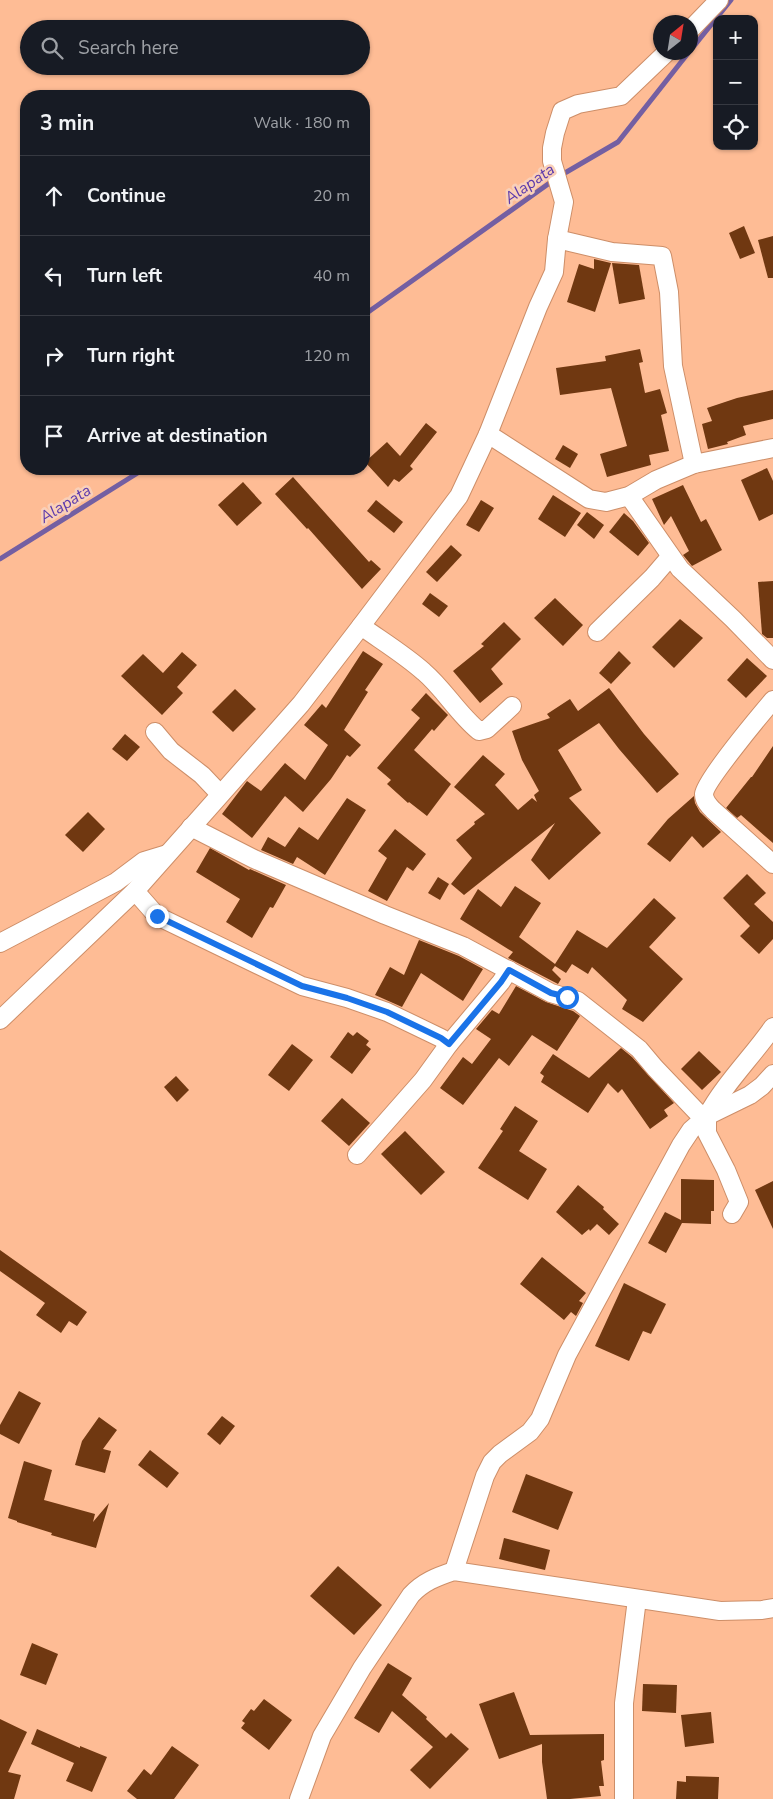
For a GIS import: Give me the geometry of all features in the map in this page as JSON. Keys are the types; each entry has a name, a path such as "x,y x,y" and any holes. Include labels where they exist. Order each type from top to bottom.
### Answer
{"street":[{"path":"698,22 719,0"},
{"path":"0,1020 135,891 300,704 459,496 488,434 538,307 554,272 557,239 564,202 552,161 552,148 562,111 578,104 621,96 659,60"},
{"path":"557,239 612,252 662,256 669,292 673,366 694,464"},
{"path":"488,434 589,500 606,502 629,496 656,480 694,464 773,448"},
{"path":"629,496 680,569 773,660"},
{"path":"597,632 646,584 670,557"},
{"path":"361,626 423,671 479,731 486,729 494,723 512,706"},
{"path":"773,700 704,791 706,803 773,864"},
{"path":"156,732 171,751 202,775 220,794"},
{"path":"191,827 254,860 463,946 551,993 578,1001 639,1049 698,1112 707,1116"},
{"path":"0,944 116,882 144,861 167,854"},
{"path":"135,891 157,916 302,986 347,998 387,1012 441,1038 449,1044"},
{"path":"356,1155 423,1080 449,1044 509,970"},
{"path":"732,1214 739,1202 726,1170 707,1134 707,1116 728,1082 773,1027"},
{"path":"454,1571 485,1476 492,1462 530,1432 540,1418 567,1355 681,1145 691,1130 707,1116 750,1095 773,1074"},
{"path":"299,1799 322,1736 362,1668 411,1596 420,1586 434,1577 454,1571 720,1611 773,1608"},
{"path":"624,1799 624,1703 637,1599"}],"building":[{"path":"744,226 755,253 740,259 729,233"},
{"path":"773,236 773,278 768,278 758,240"},
{"path":"594,259 611,263 595,312 567,302 579,264 594,269"},
{"path":"612,263 639,265 645,299 619,304"},
{"path":"640,349 643,362 639,363 645,393 660,389 667,413 661,415 669,451 649,455 651,465 607,477 600,454 627,446 611,388 560,395 556,368 606,361 605,356"},
{"path":"773,390 773,419 743,426 746,435 727,442 728,444 708,449 702,424 712,421 707,408 737,398"},
{"path":"426,423 437,432 410,466 413,469 399,482 394,479 388,487 370,467 370,457 387,442 400,456"},
{"path":"563,445 578,454 570,468 555,459"},
{"path":"767,468 773,481 773,514 759,521 741,480"},
{"path":"293,477 369,562 371,560 381,569 362,589 275,494"},
{"path":"243,482 262,503 237,526 218,505"},
{"path":"683,485 701,522 706,519 722,550 692,566 683,555 689,551 671,516 664,525 652,499"},
{"path":"553,495 581,513 565,537 538,519"},
{"path":"376,500 403,522 394,533 367,511"},
{"path":"481,500 494,508 479,532 466,525"},
{"path":"587,512 604,525 594,539 577,525"},
{"path":"624,513 633,521 649,543 638,556 609,532"},
{"path":"451,545 462,555 437,582 426,572"},
{"path":"773,581 773,638 767,638 762,634 758,582"},
{"path":"430,593 448,606 439,617 422,604"},
{"path":"555,598 583,625 563,646 534,618"},
{"path":"680,619 703,638 674,668 652,647"},
{"path":"504,622 521,639 491,669 503,684 480,703 453,671 484,646 481,644"},
{"path":"363,651 383,664 365,690 368,692 344,730 361,745 350,757 347,755 331,779 303,812 285,796 252,838 222,814 247,781 261,791 285,763 305,780 328,745 304,725 322,704 326,708"},
{"path":"619,651 631,663 611,684 599,673"},
{"path":"182,652 197,665 177,687 183,693 162,715 121,676 143,654 163,673"},
{"path":"747,658 767,676 746,698 727,680"},
{"path":"609,688 644,734 679,774 657,793 599,723 558,750 582,790 569,798 601,833 549,880 531,860 555,823 464,895 451,884 472,858 456,840 485,814 454,787 483,755 505,774 495,785 518,810 532,798 537,802 534,795 539,791 522,760 512,731 550,718 547,714 570,699 578,711"},
{"path":"235,689 256,709 233,732 212,712"},
{"path":"426,693 448,715 434,731 432,729 414,750 451,784 427,816 408,803 387,784 391,780 377,768 420,718 411,710"},
{"path":"125,734 140,747 127,761 112,749"},
{"path":"773,746 773,843 741,815 737,818 726,808 752,777"},
{"path":"694,796 695,803 700,812 721,832 703,848 692,836 670,862 647,844 668,819"},
{"path":"347,798 366,810 325,875 297,857 293,864 261,850 268,837 285,847 299,827 318,840"},
{"path":"88,812 105,829 83,852 65,835"},
{"path":"395,829 426,854 413,871 407,867 387,901 368,891 387,858 378,851"},
{"path":"210,848 249,870 286,885 273,908 270,907 252,938 226,922 240,899 196,872"},
{"path":"747,874 766,893 754,904 773,922 773,939 759,954 740,936 750,926 723,898"},
{"path":"438,877 449,884 440,900 428,893"},
{"path":"515,886 541,903 519,937 555,964 577,930 607,948 654,898 676,918 649,947 683,979 643,1022 622,1009 627,1000 592,967 588,974 572,964 566,973 555,966 552,970 561,979 558,984 508,958 513,952 460,919 478,889 501,907"},
{"path":"419,940 459,956 483,969 463,1001 421,973 402,1007 375,995 390,967 404,975"},
{"path":"516,986 546,1002 573,1011 580,1016 557,1051 532,1035 509,1066 499,1058 463,1105 440,1088 463,1057 472,1064 491,1039 476,1029 492,1010 499,1014"},
{"path":"348,1032 353,1036 357,1032 369,1041 366,1045 371,1049 352,1074 330,1057"},
{"path":"292,1044 313,1060 289,1091 268,1075"},
{"path":"621,1048 632,1057 674,1103 664,1110 668,1116 650,1129 622,1089 618,1093 608,1083 588,1113 541,1082 544,1076 540,1073 553,1054 589,1078"},
{"path":"699,1051 721,1072 702,1090 681,1069"},
{"path":"176,1076 189,1090 177,1102 164,1087"},
{"path":"342,1098 370,1123 349,1146 321,1121"},
{"path":"515,1106 538,1121 519,1151 547,1169 528,1200 478,1168 503,1131 500,1129"},
{"path":"405,1131 445,1172 421,1195 381,1154"},
{"path":"681,1179 714,1180 714,1211 711,1211 711,1224 682,1223 666,1253 648,1243 665,1212 681,1220"},
{"path":"773,1181 773,1229 755,1190"},
{"path":"578,1185 604,1207 603,1209 619,1224 609,1235 597,1224 590,1231 589,1229 582,1235 556,1212"},
{"path":"0,1250 87,1312 77,1326 69,1321 61,1333 36,1315 45,1303 0,1271"},
{"path":"542,1257 586,1293 579,1301 583,1303 576,1316 571,1312 564,1320 520,1284"},
{"path":"624,1283 666,1304 651,1334 643,1331 629,1361 595,1346"},
{"path":"19,1391 41,1403 19,1444 0,1434 0,1425"},
{"path":"222,1416 235,1426 220,1445 207,1434"},
{"path":"99,1417 117,1430 103,1449 111,1451 105,1473 75,1465 82,1441"},
{"path":"150,1450 179,1473 167,1488 138,1465"},
{"path":"24,1461 52,1470 44,1500 95,1514 93,1522 109,1503 96,1548 51,1535 52,1533 8,1518"},
{"path":"526,1474 573,1492 558,1530 512,1512"},
{"path":"504,1538 550,1550 545,1570 499,1559"},
{"path":"338,1566 382,1605 354,1635 310,1596"},
{"path":"32,1643 58,1654 46,1685 20,1675"},
{"path":"388,1663 412,1678 402,1695 427,1717 426,1719 446,1738 451,1733 469,1749 430,1789 410,1770 433,1747 392,1711 379,1733 354,1718"},
{"path":"643,1684 677,1685 676,1713 642,1711"},
{"path":"514,1692 530,1735 604,1734 604,1760 601,1761 604,1786 599,1786 601,1796 547,1799 542,1762 542,1744 499,1759 479,1704"},
{"path":"264,1699 292,1720 269,1750 241,1728 245,1723 242,1721 251,1709 254,1711"},
{"path":"711,1712 714,1743 685,1747 681,1715"},
{"path":"0,1719 27,1732 8,1772 21,1775 14,1799 0,1799"},
{"path":"37,1729 80,1748 80,1746 107,1757 92,1792 66,1781 74,1763 31,1744"},
{"path":"172,1746 199,1765 174,1799 137,1799 127,1791 144,1769 151,1775"},
{"path":"686,1776 719,1777 718,1799 676,1799 677,1781 686,1782"}],"waterway":[{"name":"Alapata","path":"698,41 731,0"},
{"name":"Alapata","path":"370,311 558,177 618,142 683,60"},
{"name":"Alapata","path":"0,559 134,475"}],"route":[{"path":"157,916 302,986 347,998 387,1012 441,1038 449,1044 468,1023 509,970 551,993 567,997"}]}
